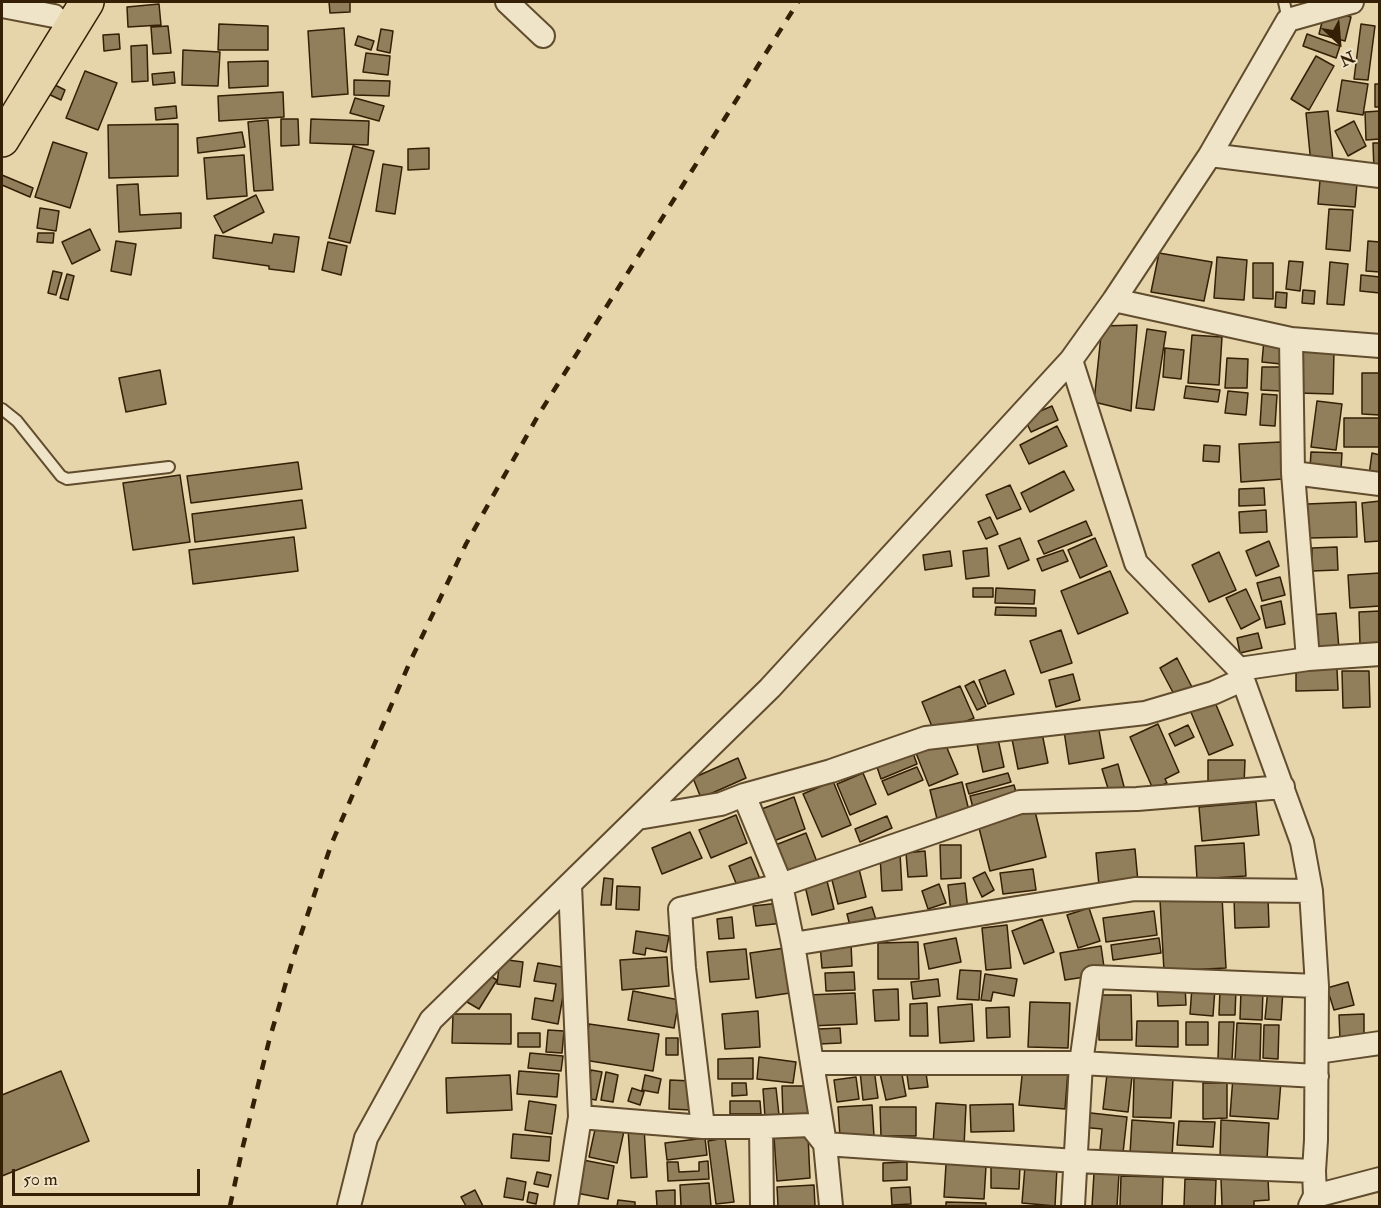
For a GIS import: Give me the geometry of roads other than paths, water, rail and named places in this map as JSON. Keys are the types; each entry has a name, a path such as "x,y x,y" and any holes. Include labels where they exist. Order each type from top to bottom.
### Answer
{"main road":[{"path":"2,140 87,2"},
{"path":"2,99 58,9"}],"street":[{"path":"507,2 543,36"},
{"path":"349,1206 366,1138 430,1020 770,688 1071,360 1114,300 1210,155 1286,10 1352,2"},
{"path":"2,6 58,9"},
{"path":"1210,155 1380,176"},
{"path":"1114,300 1291,339 1380,346"},
{"path":"1291,339 1293,473 1308,659"},
{"path":"1071,360 1136,563 1240,674 1302,842 1311,891 1317,986 1316,1140 1312,1201 1380,1179"},
{"path":"1293,473 1380,484"},
{"path":"638,818 721,804 744,795 831,771 926,738 1145,713 1213,693 1240,674 1308,659 1380,654"},
{"path":"703,1127 684,968 680,909 781,885 1020,802 1137,800 1283,787"},
{"path":"744,795 781,885 793,944 825,1144 831,1206"},
{"path":"566,1206 580,1117 570,885"},
{"path":"793,944 1135,889 1311,891"},
{"path":"1073,1206 1081,1063 1093,977 1317,986"},
{"path":"1317,1052 1380,1043"},
{"path":"812,1063 1081,1063 1317,1076"},
{"path":"580,1117 703,1127 810,1125 825,1144 1076,1161 1314,1171"},
{"path":"761,1127 762,1206"}],"lane":[{"path":"2,409 17,421 61,476 67,479 169,467"}],"railway":[{"path":"230,1206 269,1041 294,955 331,845 409,664 466,544 539,414 798,2"}]}
